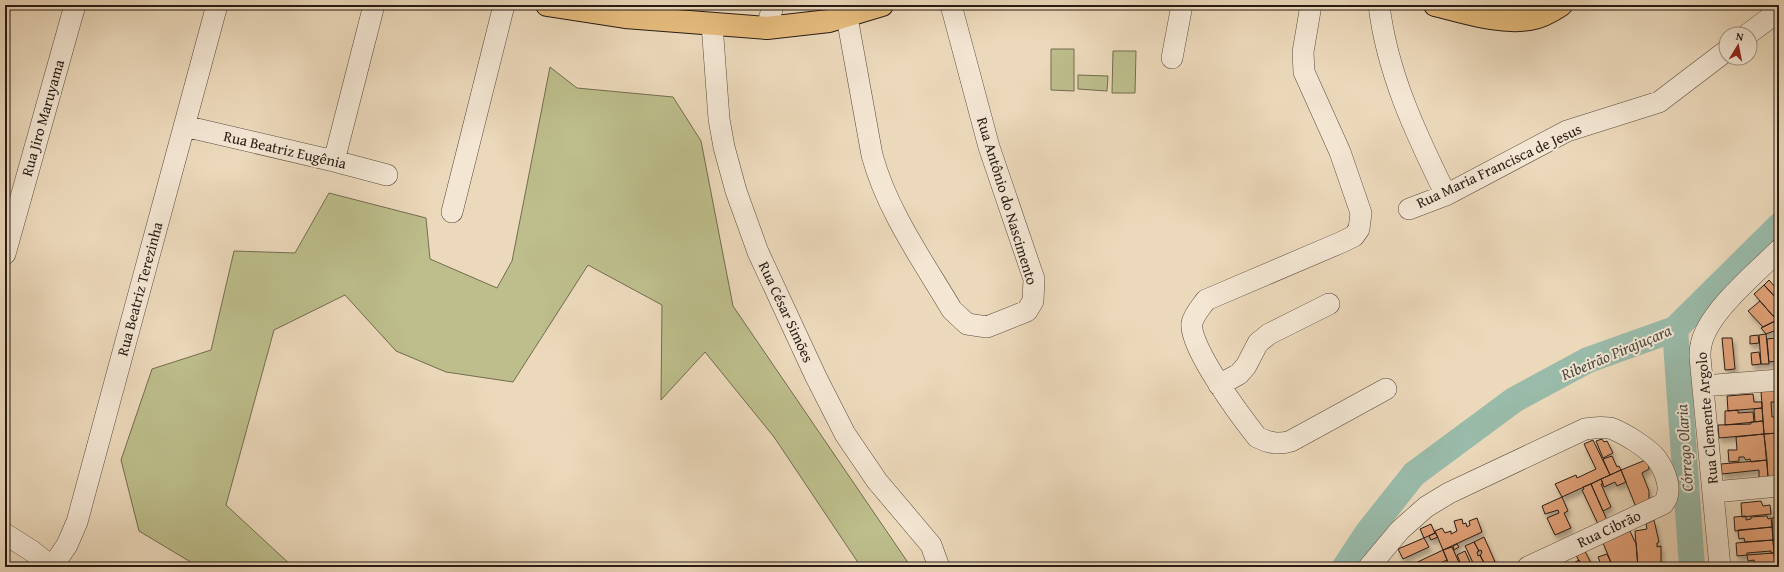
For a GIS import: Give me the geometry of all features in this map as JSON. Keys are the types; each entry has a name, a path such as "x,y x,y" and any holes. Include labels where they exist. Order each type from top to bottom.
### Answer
{"main road":[{"path":"547,5 573,7 625,17 767,28 807,24 847,17 882,5"},
{"path":"1435,5 1488,17 1530,19 1548,14 1561,5"}],"street":[{"name":"Rua Jiro Maruyama","path":"5,254 75,5"},
{"name":"Rua Beatriz Terezinha","path":"52,567 68,545 78,522 217,5"},
{"path":"334,161 374,5"},
{"path":"452,212 504,5"},
{"path":"767,28 773,5"},
{"name":"Rua Antônio do Nascimento","path":"847,17 872,155 878,178 887,198 952,310 967,324 988,327 1027,311 1033,301 1034,279 989,147 951,5"},
{"path":"1172,58 1182,5"},
{"path":"1310,5 1303,52 1304,72 1340,152 1361,213 1359,229 1354,236 1342,242 1206,300 1196,313 1192,324 1193,336 1219,385 1257,437 1274,443 1291,441 1386,389"},
{"path":"1379,5 1384,38 1398,87 1421,144 1446,195"},
{"path":"1758,27 1779,11"},
{"name":"Rua César Simões","path":"712,24 720,120 724,147 736,191 758,252 816,377 845,434 877,481 931,545 939,567"},
{"name":"Rua Maria Francisca de Jesus","path":"1409,209 1446,195 1567,131 1658,102 1718,57"},
{"name":"Rua Beatriz Eugênia","path":"184,126 387,175"},
{"name":"Rua Clemente Argolo","path":"1720,567 1700,357 1701,345 1706,331 1720,309 1779,250"},
{"path":"1219,385 1239,374 1246,366 1258,344 1269,334 1329,304"},
{"path":"1703,386 1779,380"},
{"name":"Rua Cibrão","path":"1378,563 1400,530 1426,506 1585,429 1598,427 1612,429 1634,441 1656,458 1668,484 1669,493 1667,499 1658,507 1528,567"},
{"path":"1714,492 1779,486"},
{"path":"5,534 32,551 52,567"}],"green space":[{"path":"1051,49 1074,49 1074,91 1051,90"},
{"path":"1113,51 1136,51 1135,93 1112,93"},
{"path":"550,67 577,88 673,97 701,141 733,306 911,567 861,567 774,437 705,352 661,400 662,305 588,265 513,382 446,372 396,351 345,295 274,330 226,505 293,567 199,567 139,531 121,460 152,369 211,350 234,251 295,253 329,193 426,218 430,259 497,288 512,261"},
{"path":"1078,75 1108,76 1107,91 1078,89"}],"building":[{"path":"1779,271 1779,281 1774,276"},
{"path":"1769,280 1775,287 1778,283 1779,285 1779,301 1764,285"},
{"path":"1764,285 1779,301 1779,313 1778,312 1773,316 1754,294"},
{"path":"1760,301 1777,320 1763,327 1748,311"},
{"path":"1777,320 1779,329 1766,334 1761,328"},
{"path":"1766,334 1769,364 1761,364 1759,335"},
{"path":"1758,335 1759,343 1750,344 1750,336"},
{"path":"1722,338 1732,338 1735,369 1725,370"},
{"path":"1775,338 1776,340 1779,340 1779,359 1777,359 1777,361 1769,362 1767,339"},
{"path":"1759,352 1761,364 1752,365 1751,353"},
{"path":"1775,390 1776,402 1771,402 1772,417 1777,417 1778,433 1764,434 1761,391"},
{"path":"1753,394 1754,402 1762,402 1762,408 1728,411 1727,396"},
{"path":"1775,398 1779,398 1778,433 1776,402"},
{"path":"1762,408 1763,421 1755,422 1754,409"},
{"path":"1738,410 1738,413 1753,412 1754,422 1725,425 1725,411"},
{"path":"1763,421 1764,434 1719,438 1718,425 1751,424 1751,422"},
{"path":"1778,433 1779,476 1768,477 1764,434"},
{"path":"1764,434 1767,460 1751,462 1750,459 1746,460 1744,457 1739,457 1739,461 1729,462 1728,450 1737,450 1736,437"},
{"path":"1602,439 1604,442 1607,441 1613,453 1603,458 1596,441"},
{"path":"1593,440 1610,475 1562,497 1555,484 1576,475 1577,478 1596,469 1584,444"},
{"path":"1612,456 1617,467 1619,466 1621,470 1610,475 1603,459"},
{"path":"1648,459 1649,469 1642,473 1649,491 1649,501 1636,507 1621,470"},
{"path":"1767,460 1768,477 1759,478 1759,470 1722,474 1721,464"},
{"path":"1621,470 1626,482 1617,486 1615,482 1604,487 1601,479"},
{"path":"1601,479 1603,484 1601,484 1611,507 1603,511 1591,484"},
{"path":"1591,484 1607,520 1598,524 1582,490 1584,489 1583,487"},
{"path":"1562,497 1568,511 1564,513 1571,528 1555,535 1547,518 1559,513 1558,510 1545,514 1542,506"},
{"path":"1761,501 1763,506 1770,505 1771,514 1742,517 1741,503"},
{"path":"1746,516 1746,520 1751,519 1751,517 1767,516 1768,519 1771,518 1772,527 1735,531 1734,517"},
{"path":"1779,517 1779,540 1773,540 1772,518"},
{"path":"1477,518 1482,532 1443,550 1435,531 1442,528 1445,533 1451,531 1451,534 1457,531 1454,521 1462,519 1463,524 1466,523 1467,527 1470,525 1469,521"},
{"path":"1654,520 1659,542 1657,543 1657,547 1661,546 1661,564 1638,567 1635,531 1647,529 1646,524"},
{"path":"1431,524 1435,533 1424,538 1420,529"},
{"path":"1772,527 1773,540 1745,542 1744,538 1739,539 1738,530"},
{"path":"1630,531 1636,542 1638,567 1613,567 1603,543"},
{"path":"1435,533 1438,537 1431,540 1429,536"},
{"path":"1484,537 1496,564 1489,567 1486,567 1480,555 1482,553 1481,550 1479,551 1474,542"},
{"path":"1424,538 1429,547 1403,559 1398,549"},
{"path":"1773,540 1779,540 1779,567 1775,567"},
{"path":"1773,540 1774,553 1771,553 1771,551 1747,553 1747,555 1737,556 1736,543"},
{"path":"1474,542 1479,551 1477,552 1478,556 1480,555 1486,567 1475,567 1465,546"},
{"path":"1457,544 1459,547 1454,550 1453,546"},
{"path":"1452,547 1461,567 1450,567 1443,550"},
{"path":"1443,550 1447,560 1432,567 1407,567"},
{"path":"1465,551 1472,567 1462,567 1457,555"},
{"path":"1585,551 1593,567 1582,567 1576,555"},
{"path":"1774,553 1775,566 1755,567 1754,560 1748,561 1747,555"},
{"path":"1607,554 1612,565 1602,567 1598,557"},
{"path":"1579,560 1582,567 1571,567 1570,565"},
{"path":"1449,564 1450,567 1441,567"},
{"path":"1664,564 1664,567 1642,567"}],"waterway":[{"name":"Ribeirão Pirajuçara","path":"1345,567 1368,532 1414,474 1514,400 1588,360 1675,329 1779,226"},
{"name":"Córrego Olaria","path":"1675,329 1692,567"}]}
